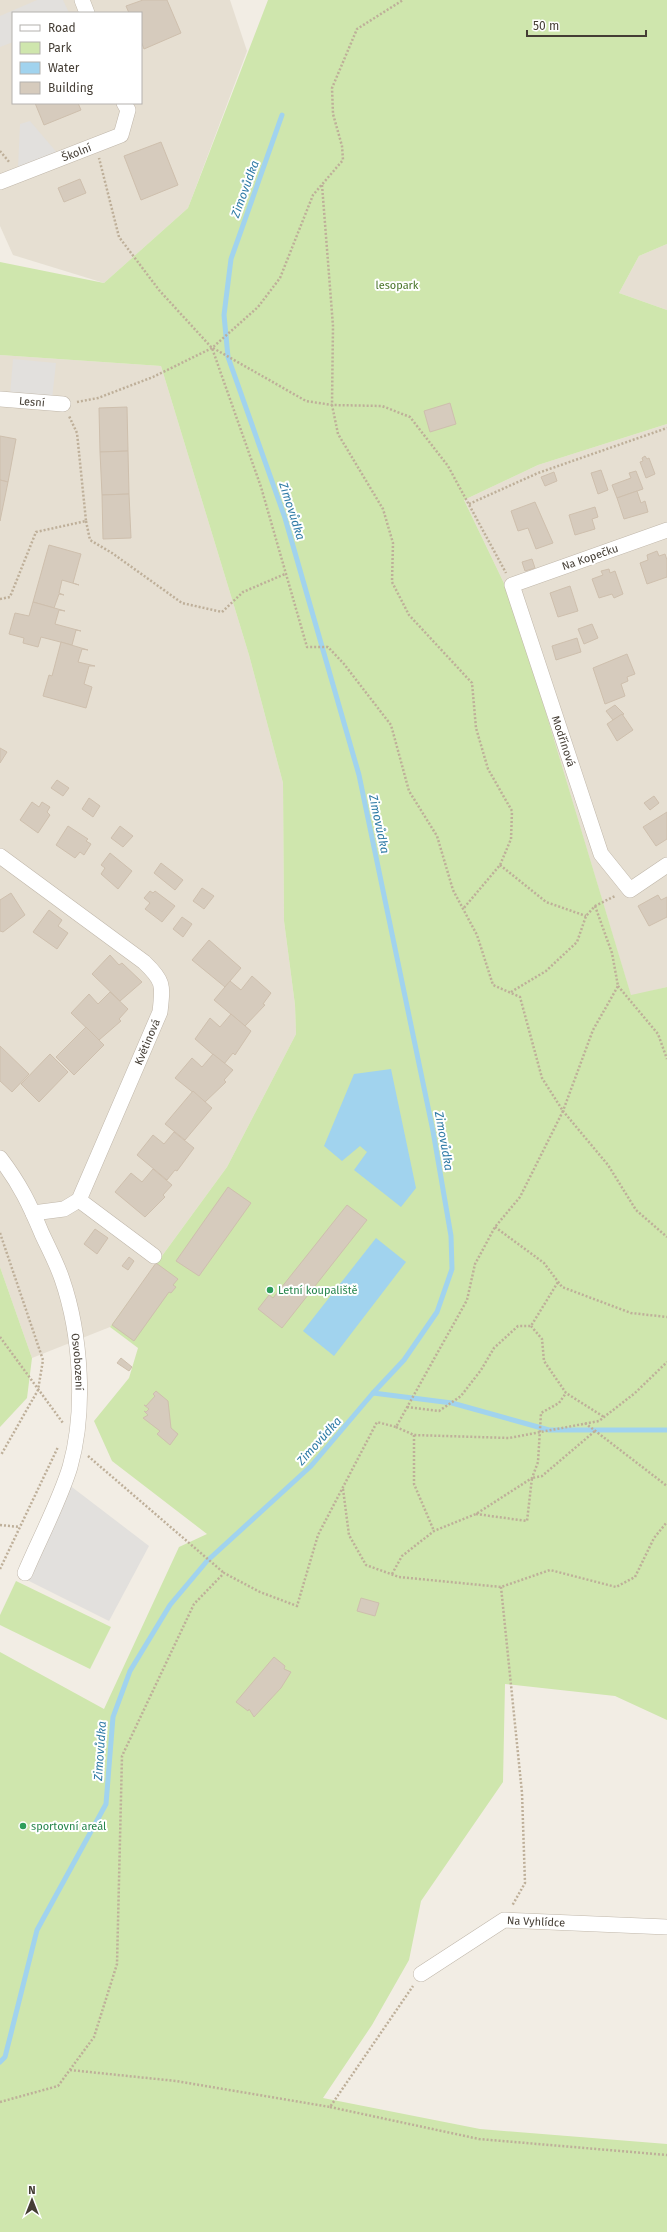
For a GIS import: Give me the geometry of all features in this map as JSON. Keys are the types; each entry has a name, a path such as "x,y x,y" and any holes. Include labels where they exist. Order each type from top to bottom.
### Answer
{"street":[{"path":"82,0 88,12"},
{"name":"Školní","path":"0,182 96,146 121,135 128,110 125,104"},
{"name":"Lesní","path":"0,400 64,404"},
{"name":"Na Kopečku","path":"512,584 667,530"},
{"name":"Modřínová","path":"512,584 601,854 630,890"},
{"name":"Květinová","path":"0,856 144,962 159,976 162,990 160,1012 79,1200"},
{"path":"630,890 667,865"},
{"name":"Osvobození","path":"0,1158 17,1180 62,1279 74,1325 78,1372 78,1417 75,1444 67,1474 25,1573"},
{"path":"33,1213 64,1209 79,1200 154,1256"},
{"name":"Na Vyhlídce","path":"421,1974 504,1920 667,1927"}],"path":[{"path":"285,574 243,592 222,612 182,603 112,553 90,540 86,521 77,432 64,404 98,398 153,377 212,348 258,307 280,278 313,195 343,160 342,146 333,114 332,88 357,29 403,0"},
{"path":"96,146 119,237 159,290 212,348 306,401 332,405 382,406 410,417 448,466 512,584"},
{"path":"322,185 333,326 332,405 338,434 382,509 393,543 392,582 409,615 472,683 476,728 488,769 512,811 511,839 500,865 463,909"},
{"path":"212,348 261,487 307,647 328,647 344,664 391,725 409,791 437,836 453,890 477,935 493,985 520,997 542,1078 563,1111 608,1165 636,1210 667,1237"},
{"path":"469,504 538,473 667,428"},
{"path":"0,599 10,597 36,532 86,521"},
{"path":"500,865 546,902 586,916"},
{"path":"510,992 546,971 577,942 586,916 595,906 630,890"},
{"path":"595,906 612,953 618,986 658,1034 667,1059"},
{"path":"396,1427 467,1300 475,1264 495,1227 520,1197 563,1111 593,1030 618,986"},
{"path":"495,1227 544,1264 562,1287 631,1313 667,1317"},
{"path":"0,1233 43,1360 38,1390 1,1455"},
{"path":"531,1326 558,1282"},
{"path":"407,1407 439,1411 461,1396 481,1370 494,1348 518,1326 531,1326 542,1339 544,1361 566,1393 604,1417"},
{"path":"0,1337 67,1428 78,1417"},
{"path":"75,1444 224,1573 260,1592 297,1606 318,1535 377,1422 396,1427 414,1435 509,1438 585,1423 599,1420 604,1417 635,1393 667,1362"},
{"path":"476,1514 527,1521 532,1478 538,1462 541,1413 559,1403 566,1393"},
{"path":"585,1423 667,1486"},
{"path":"392,1574 402,1556 434,1531 476,1514 532,1478 542,1476 595,1431"},
{"path":"414,1435 414,1484 434,1531"},
{"path":"0,1569 60,1442"},
{"path":"342,1488 349,1535 366,1565 399,1577 501,1587 550,1570 616,1587 635,1577 654,1538 667,1522"},
{"path":"0,1525 20,1527"},
{"path":"0,2102 58,2086 94,2037 117,1964 122,1756 194,1604 224,1573"},
{"path":"501,1587 522,1793 525,1883 504,1920"},
{"path":"330,2107 421,1974"},
{"path":"70,2070 176,2081 330,2107 478,2139 667,2155"}],"shaded area":[{"path":"0,0 230,0 247,51 188,208 104,283 13,255 0,226"},
{"path":"37,0 63,0 69,12 12,12 12,42 0,47 0,16"},
{"path":"30,121 59,155 18,168 20,124"},
{"path":"667,244 667,310 619,293 639,256"},
{"path":"0,355 161,366 249,655 283,783 284,921 295,1005 296,1034 227,1167 110,1327 32,1358 0,1267"},
{"path":"13,359 56,363 52,399 10,395"},
{"path":"667,424 667,987 631,996 512,600 464,500 538,465"},
{"path":"64,1481 149,1546 109,1621 23,1578"}],"green space":[{"name":"lesopark","path":"268,0 667,0 667,244 639,256 619,293 667,310 667,424 538,465 464,500 512,600 631,995 667,987 667,1720 615,1696 505,1684 503,1782 421,1901 409,1960 372,2025 323,2098 480,2129 667,2144 667,2232 0,2232 0,1652 104,1709 179,1547 207,1534 112,1461 94,1421 129,1378 138,1348 110,1327 227,1167 296,1034 295,1005 284,921 283,783 249,655 161,366 0,355 0,262 104,283 188,208"},
{"path":"0,1267 32,1358 27,1398 0,1427"},
{"path":"16,1581 111,1627 90,1669 0,1625 0,1615"}],"water":[{"path":"391,1069 416,1188 401,1207 354,1170 367,1152 360,1146 342,1161 324,1146 354,1074"},
{"path":"376,1238 406,1262 334,1356 303,1331"}],"building":[{"path":"143,0 167,0 181,33 144,49 142,44 142,12 129,12 126,6"},
{"path":"35,104 78,104 81,110 44,125"},
{"path":"161,142 178,185 141,200 124,156"},
{"path":"80,179 86,193 64,202 58,188"},
{"path":"450,403 456,424 430,432 424,411"},
{"path":"127,407 128,451 100,452 99,408"},
{"path":"0,436 16,439 8,482 0,480"},
{"path":"128,451 129,494 102,495 100,452"},
{"path":"645,456 647,459 649,458 655,474 646,478 640,462 643,461 642,458"},
{"path":"601,470 608,490 598,494 591,473"},
{"path":"636,471 643,489 617,498 612,485 631,478 629,473"},
{"path":"554,472 557,481 545,486 541,477"},
{"path":"0,480 8,482 0,521"},
{"path":"637,491 641,503 645,501 648,512 624,519 617,498"},
{"path":"129,494 131,538 103,539 102,495"},
{"path":"535,502 553,543 536,549 528,528 518,531 511,511"},
{"path":"595,507 598,517 592,519 595,529 575,535 569,515"},
{"path":"49,545 81,554 73,583 79,585 62,580 59,593 64,595 59,594 54,608 33,602"},
{"path":"657,551 659,556 665,554 667,560 667,577 647,584 640,563 648,560 647,555"},
{"path":"532,559 535,568 525,571 522,562"},
{"path":"609,569 610,573 615,571 623,594 614,598 612,594 599,598 592,579 603,575 601,571"},
{"path":"570,586 578,611 558,617 550,593"},
{"path":"33,602 65,611 59,610 55,624 81,631 76,630 72,645 41,637 38,647 23,643 24,638 9,634 15,613 29,616"},
{"path":"592,624 598,638 584,644 578,629"},
{"path":"577,638 581,652 556,660 552,646"},
{"path":"61,642 88,650 82,649 78,662 95,666 89,666 84,684 92,687 86,708 43,696 49,675 52,676"},
{"path":"627,654 635,674 627,677 628,681 621,684 625,696 605,704 593,668"},
{"path":"615,705 624,714 613,720 606,711"},
{"path":"622,714 633,730 617,741 607,724"},
{"path":"0,748 7,752 0,763"},
{"path":"57,780 69,788 63,796 51,788"},
{"path":"654,796 659,803 650,810 644,803"},
{"path":"89,798 100,806 93,817 82,809"},
{"path":"32,802 39,807 42,802 50,807 47,812 50,815 38,833 20,820"},
{"path":"667,812 667,839 656,846 643,827"},
{"path":"68,826 88,839 86,841 91,844 84,855 80,852 75,858 56,845"},
{"path":"120,826 133,836 123,847 111,838"},
{"path":"110,853 132,871 118,889 101,874 105,868 101,865"},
{"path":"161,863 183,880 175,890 154,873"},
{"path":"202,888 214,896 204,909 193,901"},
{"path":"150,891 153,893 155,891 175,906 162,922 145,909 150,903 144,898"},
{"path":"11,893 25,915 3,932 0,931 0,900"},
{"path":"658,895 661,900 667,897 667,917 649,926 638,906"},
{"path":"49,910 62,920 58,926 68,933 57,949 33,932"},
{"path":"182,917 192,924 183,937 173,929"},
{"path":"209,940 241,968 225,987 192,960"},
{"path":"110,955 119,965 122,963 142,982 120,1001 92,974"},
{"path":"252,976 271,993 263,1004 265,1005 245,1026 214,1000 230,981 241,990"},
{"path":"110,992 128,1009 119,1019 121,1021 99,1040 71,1013 89,994 98,1004"},
{"path":"231,1014 251,1031 235,1055 233,1053 224,1064 195,1039 210,1018 220,1027"},
{"path":"86,1027 104,1045 74,1075 56,1057"},
{"path":"0,1046 29,1074 12,1092 0,1081"},
{"path":"50,1054 68,1072 39,1102 21,1084"},
{"path":"213,1054 233,1070 224,1080 226,1082 205,1102 175,1078 192,1058 202,1067"},
{"path":"193,1091 212,1108 185,1140 165,1124"},
{"path":"174,1132 194,1148 177,1171 175,1170 167,1180 137,1155 153,1135 164,1144"},
{"path":"153,1169 172,1185 163,1195 165,1197 145,1217 115,1192 131,1173 142,1182"},
{"path":"228,1187 251,1203 199,1276 176,1261"},
{"path":"347,1205 367,1220 282,1328 258,1309 269,1295 273,1298"},
{"path":"95,1229 108,1238 97,1254 84,1244"},
{"path":"129,1257 134,1261 128,1270 122,1266"},
{"path":"156,1263 178,1279 173,1285 176,1287 171,1293 169,1292 134,1341 112,1325"},
{"path":"121,1358 132,1367 129,1371 117,1363"},
{"path":"156,1391 168,1401 171,1428 178,1434 170,1445 157,1434 160,1431 143,1418 148,1415 144,1411 146,1412 149,1409 144,1405 146,1406 155,1396 153,1394"},
{"path":"361,1598 379,1603 375,1616 357,1611"},
{"path":"274,1657 285,1666 284,1669 291,1672 281,1688 254,1717 249,1709 248,1711 236,1702"}],"waterway":[{"name":"Zimovůdka","path":"0,2062 5,2057 37,1930 106,1804 113,1717 130,1671 170,1605 207,1561 311,1466 373,1393 404,1360 437,1312 452,1269 451,1236 433,1131 359,775 285,518 228,357 224,315 231,259 282,115"},
{"path":"373,1393 452,1403 549,1430 667,1430"}],"place":[{"name":"Letní koupaliště","path":"270,1290"},
{"name":"sportovní areál","path":"23,1826"}]}
